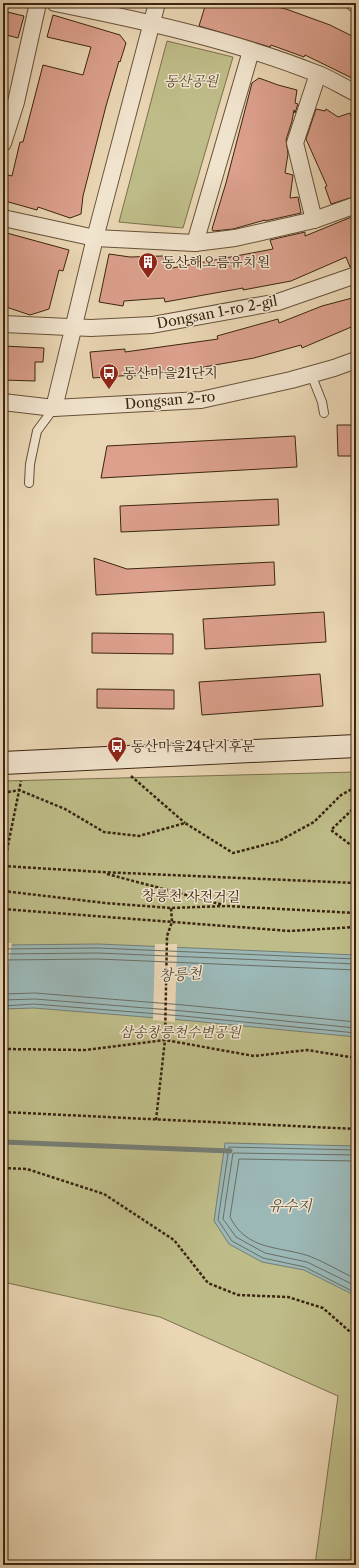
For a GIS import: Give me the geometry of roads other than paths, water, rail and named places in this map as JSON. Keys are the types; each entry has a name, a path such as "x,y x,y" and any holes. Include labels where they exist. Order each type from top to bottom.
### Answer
{"street":[{"path":"3,143 9,100 38,3"},
{"path":"55,3 152,24 251,50 318,74 356,93"},
{"path":"54,408 95,238 157,3"},
{"path":"195,243 251,50"},
{"path":"314,220 295,143 318,74"},
{"path":"3,218 95,238 195,243 235,238 314,220 356,205"},
{"name":"Dongsan 1-ro 2-gil","path":"3,324 75,326 91,328 152,325 278,302 356,275"},
{"name":"Dongsan 2-ro","path":"3,402 54,408 201,400 311,374 356,360"},
{"path":"3,763 356,746"}],"lane":[{"path":"311,374 322,402 324,413"},
{"path":"29,483 30,464 37,431 54,408"}],"water":[{"name":"창릉천","path":"98,944 356,955 356,1037 182,1020 34,1008 3,1009 3,945"},
{"name":"유수지","path":"225,1143 356,1146 356,1298 350,1293 304,1270 262,1262 229,1244 214,1221"}],"waterway":[{"path":"3,1142 230,1151"}],"place":[{"name":"동산해오름유치원","path":"148,279"},
{"name":"동산마을21단지","path":"109,390"},
{"name":"동산마을24단지후문","path":"117,763"}],"park label":[{"name":"동산공원","path":"191,81"},
{"name":"삼송창릉천수변공원","path":"180,1032"}]}
